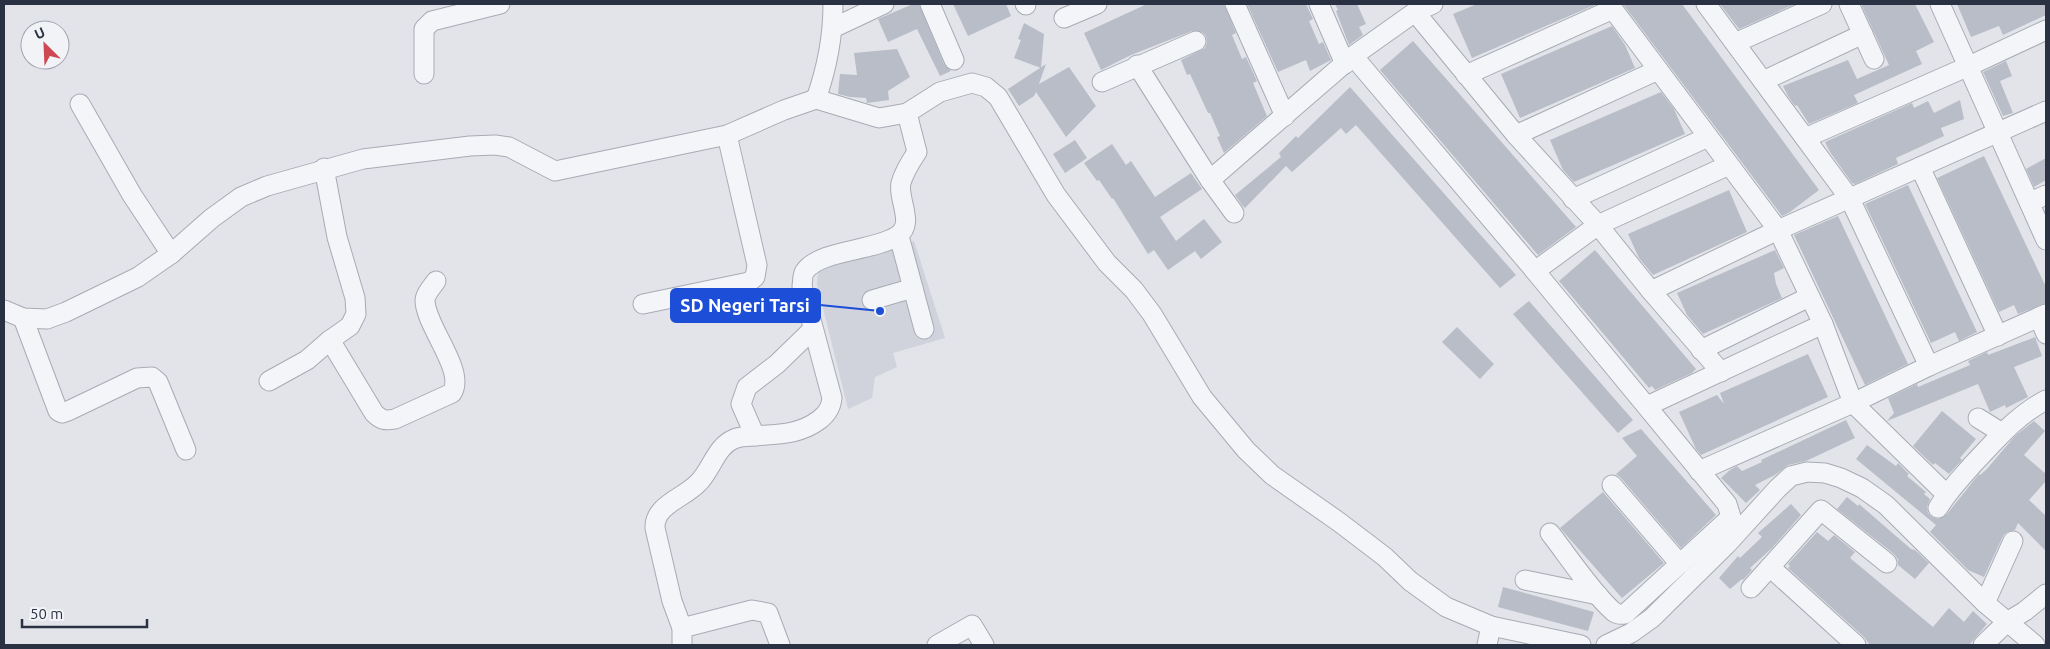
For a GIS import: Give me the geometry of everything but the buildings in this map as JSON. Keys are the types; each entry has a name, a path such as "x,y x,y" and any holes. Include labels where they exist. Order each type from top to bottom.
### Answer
{"street":[{"path":"424,74 424,30 427,24 439,19 500,4"},
{"path":"816,100 823,82 833,28 833,4"},
{"path":"833,28 884,4"},
{"path":"930,4 954,60"},
{"path":"1064,18 1096,4"},
{"path":"1235,4 1285,116"},
{"path":"1319,4 1349,60 1535,271 1727,504 1732,517 1625,614 1615,613 1550,533"},
{"path":"1210,180 1409,11 1433,4"},
{"path":"1706,4 1850,199 1930,366"},
{"path":"1735,43 1822,4"},
{"path":"1849,4 1874,59"},
{"path":"1940,4 1999,133 2038,198 2046,240"},
{"path":"1466,75 1611,6 1778,230 1823,324 1853,403 1942,501 2002,433 2025,412 2046,400"},
{"path":"1409,11 1516,135 1598,225 1651,291 1721,372"},
{"path":"1805,138 2046,30"},
{"path":"1763,81 1863,34"},
{"path":"1102,82 1137,65 1196,41"},
{"path":"1137,65 1210,180 1234,213"},
{"path":"1516,135 1658,70"},
{"path":"4,310 23,318 47,319 74,308 138,278 171,254 212,218 241,198 267,186 324,168 362,159 470,146 495,146 509,147 555,171 727,135 784,110 816,100 880,118 907,113 940,92 972,83 986,87 998,97 1056,195 1107,263 1134,290 1152,314 1202,396 1246,450 1272,475 1339,522 1385,557 1410,581 1446,607 1491,626 1581,645"},
{"path":"80,104 132,195 171,254"},
{"path":"1651,291 1778,230 2046,111"},
{"path":"780,645 768,612 752,610 682,637 655,528 657,516 660,510 686,494 699,482 728,442 738,438 798,432 826,415 830,409 832,398 812,330 802,286 803,273 812,264 831,256 891,239 905,222 906,213 900,184 917,152 907,113"},
{"path":"643,304 749,282 755,277 757,265 727,135"},
{"path":"1573,199 1708,137"},
{"path":"1535,271 1598,225 1729,165"},
{"path":"1920,167 1998,336"},
{"path":"269,380 307,360 350,326 356,314 355,298 337,237 324,168"},
{"path":"891,239 913,288 924,330"},
{"path":"330,340 374,413 380,419 395,419 452,393 456,387 455,376 431,321 425,301 428,291 436,281"},
{"path":"872,300 913,288"},
{"path":"1702,350 1809,297"},
{"path":"23,318 58,411 62,413 68,411 137,378 152,377 158,382 186,450"},
{"path":"1699,471 1998,336 2044,322"},
{"path":"1647,406 1823,324"},
{"path":"755,436 741,404 747,387 777,364 812,330"},
{"path":"1978,418 2002,433"},
{"path":"1606,645 1631,633 1652,618 1727,544 1778,488 1791,476 1808,472 1841,478 1862,488 1886,505 1985,603 2033,645"},
{"path":"1612,485 1680,564"},
{"path":"1751,588 1821,510 1887,563"},
{"path":"1985,603 2013,541"},
{"path":"1770,567 1856,645"},
{"path":"1525,580 1598,594"},
{"path":"1983,645 2007,622 2026,612 2046,594"},
{"path":"937,645 972,624 984,645"},
{"path":"1487,645 1491,626"}],"shaded area":[{"path":"914,241 945,338 893,353 897,367 875,377 872,398 848,409 817,284 818,270 830,263"}],"place":[{"name":"SD Negeri Tarsi","path":"880,311"}]}
